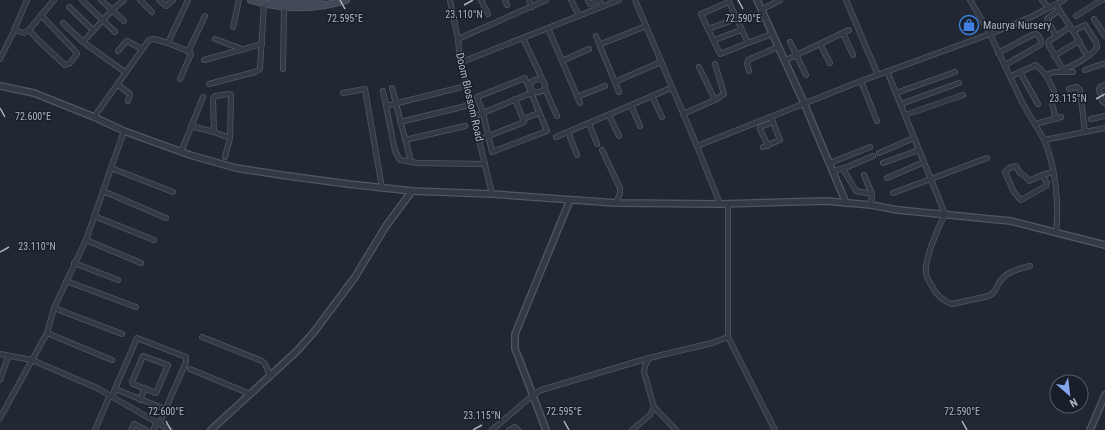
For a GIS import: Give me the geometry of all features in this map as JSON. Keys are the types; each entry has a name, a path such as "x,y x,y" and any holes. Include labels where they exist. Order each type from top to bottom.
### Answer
{"main road":[{"path":"251,0 264,4 317,6 346,0"},
{"path":"272,0 283,5 320,0"}],"street":[{"path":"0,59 27,0"},
{"path":"14,30 24,32 29,30 54,0"},
{"path":"82,0 115,32"},
{"path":"101,0 124,21"},
{"path":"83,42 112,10 124,0"},
{"path":"140,0 152,12"},
{"path":"159,0 166,6 173,0"},
{"path":"168,43 188,0"},
{"path":"233,27 239,0"},
{"name":"Doom Blossom Road","path":"450,0 458,39 460,61 492,194"},
{"path":"481,0 488,14"},
{"path":"505,0 507,5"},
{"path":"529,0 532,7"},
{"path":"458,39 546,0"},
{"path":"571,0 579,16"},
{"path":"588,0 590,4 600,0 602,6"},
{"path":"460,61 467,60 619,0"},
{"path":"635,0 720,204"},
{"path":"757,0 804,103 846,203"},
{"path":"761,10 780,0"},
{"path":"846,0 878,75"},
{"path":"970,0 990,34 1022,100 1044,140 1052,162 1058,210 1056,233"},
{"path":"1042,0 1049,8"},
{"path":"697,146 887,71 990,34 1020,22 1064,0"},
{"path":"1076,16 1102,0"},
{"path":"748,43 729,2 701,14 720,54 772,34"},
{"path":"209,84 259,70 261,66 264,4"},
{"path":"283,5 283,69"},
{"path":"1056,5 1072,29 1087,56"},
{"path":"69,7 94,30"},
{"path":"1056,36 1047,19 1059,10"},
{"path":"29,30 57,59 65,65 70,63 77,54 76,52 41,16"},
{"path":"188,52 205,16"},
{"path":"708,29 736,19"},
{"path":"1094,19 1105,36"},
{"path":"63,23 83,42 125,72"},
{"path":"1085,25 1096,42 1097,47 1096,50 1087,56 1064,69 1054,56 1048,44 1049,41 1056,36 1072,29 1085,25"},
{"path":"600,46 646,26"},
{"path":"548,28 580,103"},
{"path":"714,40 742,30"},
{"path":"784,61 849,30"},
{"path":"843,33 853,55"},
{"path":"998,52 1032,35 1038,35 1041,41 1040,45 1005,65"},
{"path":"596,36 619,92"},
{"path":"523,38 545,85 544,90 556,116"},
{"path":"94,117 149,40 152,39 168,43 190,52 191,56 180,79"},
{"path":"215,39 242,49"},
{"path":"118,50 127,41 142,49"},
{"path":"1054,56 1079,41"},
{"path":"790,42 806,75"},
{"path":"204,60 262,44"},
{"path":"820,44 830,63"},
{"path":"749,71 746,64 748,60 778,47"},
{"path":"562,61 589,49"},
{"path":"614,80 617,81 661,62"},
{"path":"1085,70 1105,63"},
{"path":"683,114 715,100 724,94 715,64"},
{"path":"1011,76 1036,65 1046,75 1054,91"},
{"path":"699,67 715,100"},
{"path":"887,71 945,214 932,242 926,271 926,275 936,293 946,302 952,304 990,296 994,293 1002,279 1008,274 1030,266"},
{"path":"896,93 955,72"},
{"path":"1020,72 1038,104"},
{"path":"1046,75 1054,72 1073,72"},
{"path":"525,78 530,92 547,131 492,152 477,97 525,78"},
{"path":"542,80 533,80 530,88 536,93 544,90"},
{"path":"861,81 877,121"},
{"path":"901,104 959,83"},
{"path":"117,84 130,94 128,101"},
{"path":"1105,85 1099,89 1102,101 1105,103"},
{"path":"0,86 34,93 94,117 124,131 181,152 236,168 348,184 412,191 492,194 616,203 720,204 826,201 871,205 898,210 1011,221 1105,245"},
{"path":"386,106 466,86"},
{"path":"577,97 605,86"},
{"path":"1070,89 1077,87 1080,90 1085,132"},
{"path":"392,88 411,162"},
{"path":"556,137 671,88"},
{"path":"344,93 365,89 382,188"},
{"path":"383,91 395,151 398,158 403,161 411,162 485,164"},
{"path":"474,117 530,92"},
{"path":"214,132 213,98 215,96 229,94 231,95 230,138 225,157"},
{"path":"905,115 963,95"},
{"path":"652,96 662,118"},
{"path":"181,152 203,98"},
{"path":"479,140 524,122 515,99"},
{"path":"400,122 470,104"},
{"path":"1052,104 1056,119"},
{"path":"631,105 640,126"},
{"path":"523,119 539,113"},
{"path":"609,115 619,136"},
{"path":"1091,119 1105,116"},
{"path":"771,117 773,122 780,140 766,146 760,127 773,122"},
{"path":"1035,124 1061,117"},
{"path":"589,124 597,144"},
{"path":"191,126 230,138"},
{"path":"405,140 465,126"},
{"path":"1044,140 1105,128"},
{"path":"0,418 47,333 54,308 74,262 86,240 124,131"},
{"path":"568,132 577,155"},
{"path":"880,153 914,138"},
{"path":"830,163 870,147"},
{"path":"602,150 620,188 620,193 616,203"},
{"path":"883,163 919,150"},
{"path":"833,171 843,169 873,156"},
{"path":"893,193 987,158"},
{"path":"887,178 924,162"},
{"path":"1042,175 1047,183 1046,186 1021,200 1018,199 1014,192 1006,172 1010,168 1016,166 1020,173 1029,181 1042,175 1053,172"},
{"path":"111,168 173,192"},
{"path":"843,169 856,191 872,194"},
{"path":"864,175 872,194 871,205"},
{"path":"103,191 166,218"},
{"path":"211,430 297,351 314,332 355,277 386,226 412,191"},
{"path":"545,429 515,349 515,334 570,200"},
{"path":"728,203 728,337 775,430"},
{"path":"94,216 154,240"},
{"path":"86,240 141,263"},
{"path":"74,262 118,280"},
{"path":"66,281 136,307"},
{"path":"54,308 122,334"},
{"path":"47,333 112,360"},
{"path":"202,337 262,361 265,364 270,376"},
{"path":"492,430 533,395 551,386 649,358 712,343 728,337"},
{"path":"94,430 115,389 137,338 186,357 186,362 165,410 153,430"},
{"path":"0,354 32,360 97,388 170,430"},
{"path":"0,380 8,356"},
{"path":"143,356 167,364 168,368 157,392 145,388 133,384 132,382 143,356"},
{"path":"649,358 644,372 654,407 676,430"},
{"path":"190,369 250,394"},
{"path":"140,400 145,388"},
{"path":"115,389 165,410"},
{"path":"1090,430 1105,395"},
{"path":"632,430 650,415 654,407"},
{"path":"131,430 134,424 146,430"},
{"path":"509,430 514,427 518,430"}],"place":[{"name":"Maurya Nursery","path":"969,25"}]}
